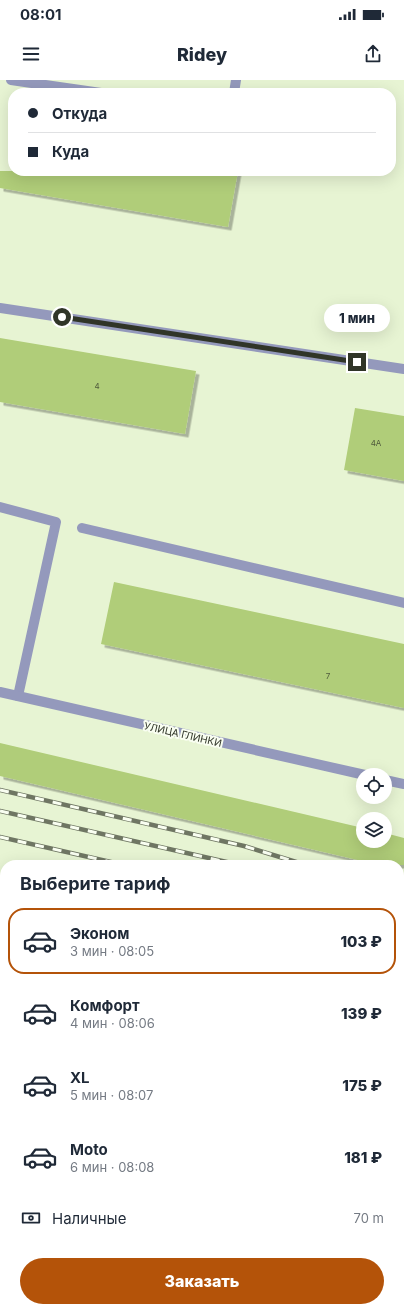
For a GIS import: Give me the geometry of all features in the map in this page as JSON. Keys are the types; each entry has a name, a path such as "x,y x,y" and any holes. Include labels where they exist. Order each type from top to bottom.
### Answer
{"street":[{"path":"11,80 66,88"},
{"path":"0,308 404,369"},
{"path":"0,507 56,522 18,696"},
{"path":"82,528 404,603"},
{"name":"УЛИЦА ГЛИНКИ","path":"0,692 356,773"},
{"path":"392,781 404,784"}],"building":[{"path":"0,171 8,171 8,176 237,176 228,227 0,188"},
{"path":"0,338 196,371 185,434 0,402"},
{"path":"355,408 404,416 404,481 344,470"},
{"path":"114,582 404,644 404,708 101,644"},
{"path":"0,743 356,826 356,848 392,848 392,835 404,838 404,860 358,860 0,776"}],"railway":[{"path":"0,790 244,846 290,860"},
{"path":"0,811 218,860"},
{"path":"0,837 102,860"}],"route":[{"path":"62,317 357,362"}]}
